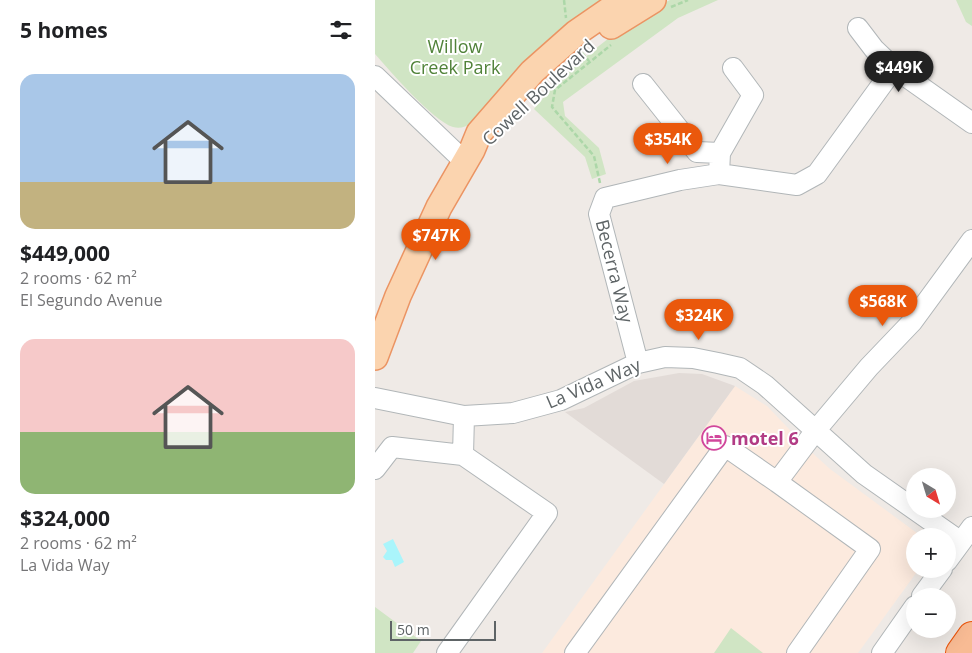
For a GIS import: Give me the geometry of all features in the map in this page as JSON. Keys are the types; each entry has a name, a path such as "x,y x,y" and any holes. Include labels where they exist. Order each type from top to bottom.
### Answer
{"highway":[{"path":"960,653 972,636"}],"main road":[{"name":"Cowell Boulevard","path":"375,357 398,296 439,207 479,133 532,72 576,33 624,0"},
{"name":"Cowell Boulevard","path":"468,156 493,138 534,92 580,50 616,23 653,0"}],"street":[{"path":"858,28 874,49 894,68 972,123"},
{"path":"719,174 720,153 753,95 733,68"},
{"name":"Becerra Way","path":"638,362 599,214 605,198 680,180 719,174 797,185 807,181 817,174 894,68"},
{"path":"377,80 468,156"},
{"path":"643,84 697,152 720,153"},
{"path":"777,482 816,430 869,367 913,322 972,240"},
{"name":"La Vida Way","path":"375,398 464,416 513,413 561,400 638,362 665,357 693,358 740,368 765,385 864,474 967,535"},
{"path":"463,456 464,416"},
{"path":"575,653 725,446 870,549 797,653"},
{"path":"375,469 392,447 463,456 547,513 447,653"},
{"path":"956,549 967,535"},
{"path":"881,653 906,618"}],"path":[{"path":"564,0 567,21"},
{"path":"589,61 555,90 552,106 594,156 605,198"}],"shaded area":[{"path":"679,373 702,374 735,386 664,484 565,412 584,408 634,381"},
{"path":"735,386 767,406 830,469 910,528 906,528 906,578 912,578 858,653 542,653"}],"green space":[{"name":"Willow Creek Park","path":"375,0 606,0 472,123 458,128 445,123 423,106 375,54"},
{"path":"670,0 718,0 678,18 563,102 565,116 599,148 606,174 592,179 585,157 534,109 562,78 597,48 652,9"},
{"path":"956,0 972,0 972,26 966,22"},
{"path":"375,607 421,641 413,653 375,653"},
{"path":"731,628 763,653 714,653"}],"water":[{"path":"393,539 404,562 395,567 392,560 386,560 383,557 387,551 383,544"}],"place":[{"name":"motel 6","path":"714,438"}]}
